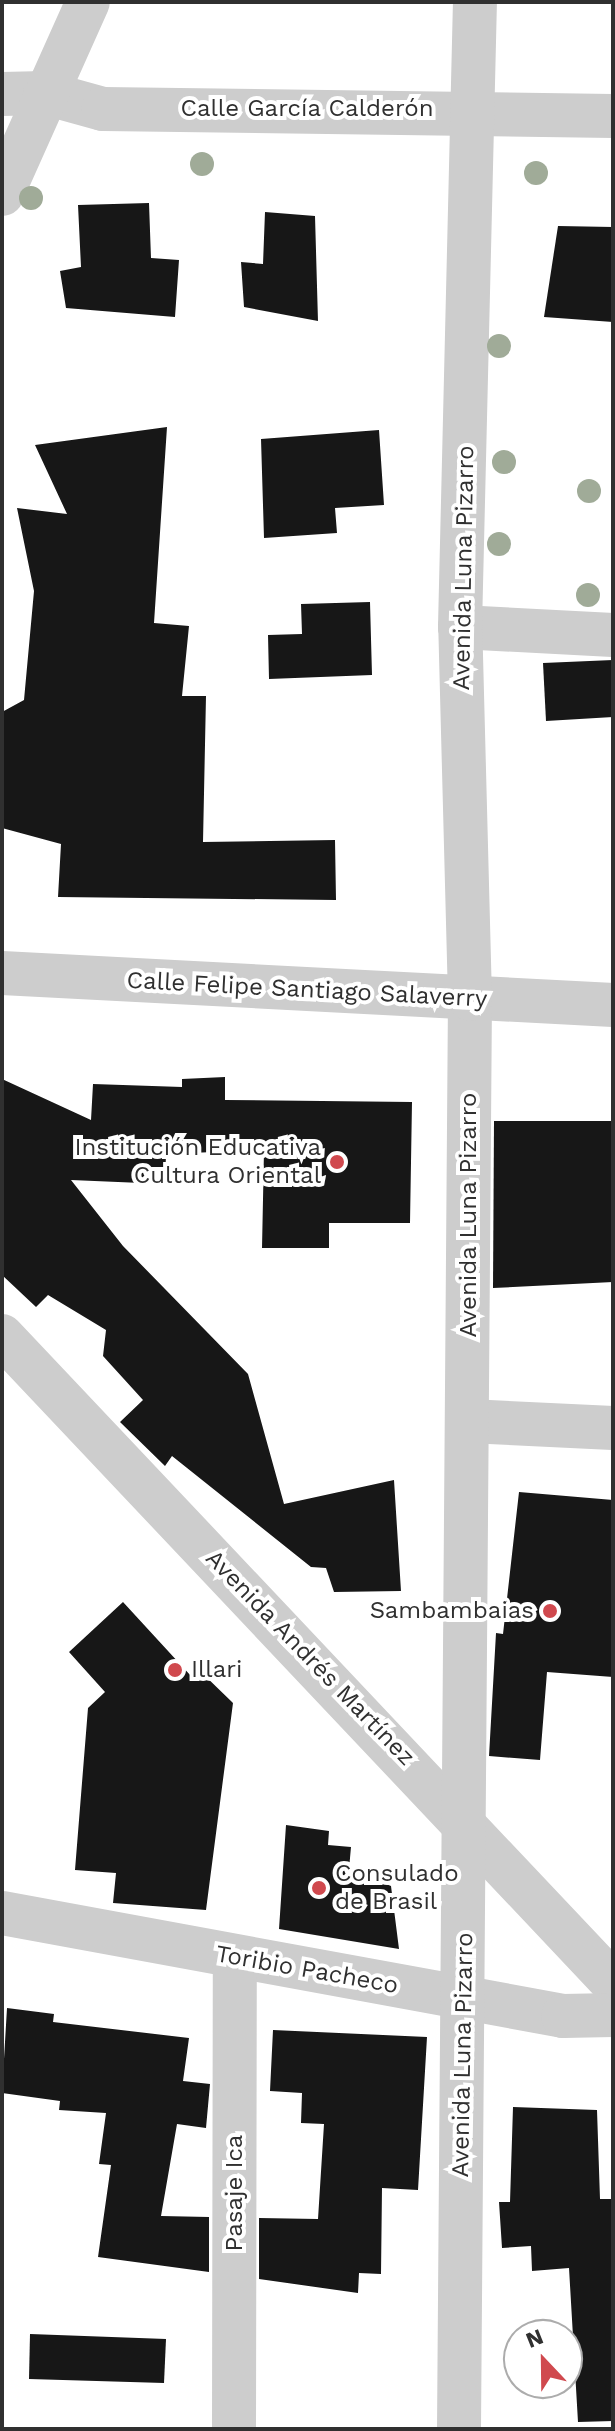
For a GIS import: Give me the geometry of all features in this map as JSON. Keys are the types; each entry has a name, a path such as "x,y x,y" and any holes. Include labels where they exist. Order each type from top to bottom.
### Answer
{"street":[{"path":"2,194 88,2"},
{"name":"Avenida Luna Pizarro","path":"459,2429 470,999 460,627 475,109 475,2"},
{"name":"Calle García Calderón","path":"2,94 45,93 103,109 475,109 613,116"},
{"path":"460,627 613,635"},
{"name":"Calle Felipe Santiago Salaverry","path":"2,973 613,1005"},
{"name":"Avenida Andrés Martínez","path":"2,1336 464,1819 613,1983"},
{"path":"468,1421 613,1428"},
{"name":"Toribio Pacheco","path":"2,1913 563,2016 613,2015"},
{"name":"Pasaje Ica","path":"234,2429 235,1958"}],"building":[{"path":"149,203 151,258 179,260 175,317 66,308 60,271 81,267 78,205"},
{"path":"265,212 315,216 318,321 244,307 241,262 263,264"},
{"path":"558,226 613,227 613,322 544,317"},
{"path":"167,427 154,623 189,626 182,696 206,696 203,842 335,840 336,900 58,897 61,844 2,828 2,712 24,700 34,591 17,508 67,514 35,445"},
{"path":"379,430 384,505 335,508 337,533 264,538 261,439"},
{"path":"370,602 372,675 269,679 268,635 302,634 301,604"},
{"path":"613,660 613,717 546,721 543,663"},
{"path":"225,1077 225,1100 412,1102 410,1223 329,1223 329,1248 262,1248 264,1150 166,1154 165,1184 71,1180 123,1246 248,1374 284,1504 394,1480 401,1591 334,1592 326,1568 311,1567 172,1456 165,1466 120,1422 143,1400 103,1356 106,1330 48,1295 36,1307 2,1275 2,1079 91,1120 93,1084 182,1087 182,1079"},
{"path":"494,1121 613,1121 613,1282 493,1288"},
{"path":"519,1492 613,1500 613,1677 547,1672 540,1760 489,1756 496,1633 503,1634"},
{"path":"123,1602 191,1676 198,1669 233,1703 206,1910 113,1903 116,1873 75,1870 88,1708 105,1692 69,1652"},
{"path":"286,1825 329,1831 328,1845 351,1847 349,1869 391,1886 399,1949 279,1929"},
{"path":"7,2008 54,2014 53,2022 189,2038 183,2081 210,2084 206,2128 177,2124 161,2216 209,2217 209,2272 98,2257 111,2165 99,2164 106,2113 59,2110 60,2101 2,2093"},
{"path":"273,2030 427,2037 418,2190 382,2188 381,2274 359,2273 358,2293 259,2279 259,2218 318,2219 324,2124 301,2123 302,2093 270,2091"},
{"path":"513,2107 597,2110 600,2199 613,2199 613,2421 578,2422 577,2399 583,2399 583,2319 572,2319 569,2268 532,2271 531,2246 502,2248 499,2202 510,2202"},
{"path":"30,2334 166,2339 164,2383 29,2379"}],"place":[{"name":"Institución Educativa Cultura Oriental","path":"337,1162"},
{"name":"Sambambaias","path":"550,1611"},
{"name":"Illari","path":"175,1670"},
{"name":"Consulado de Brasil","path":"319,1888"}]}
